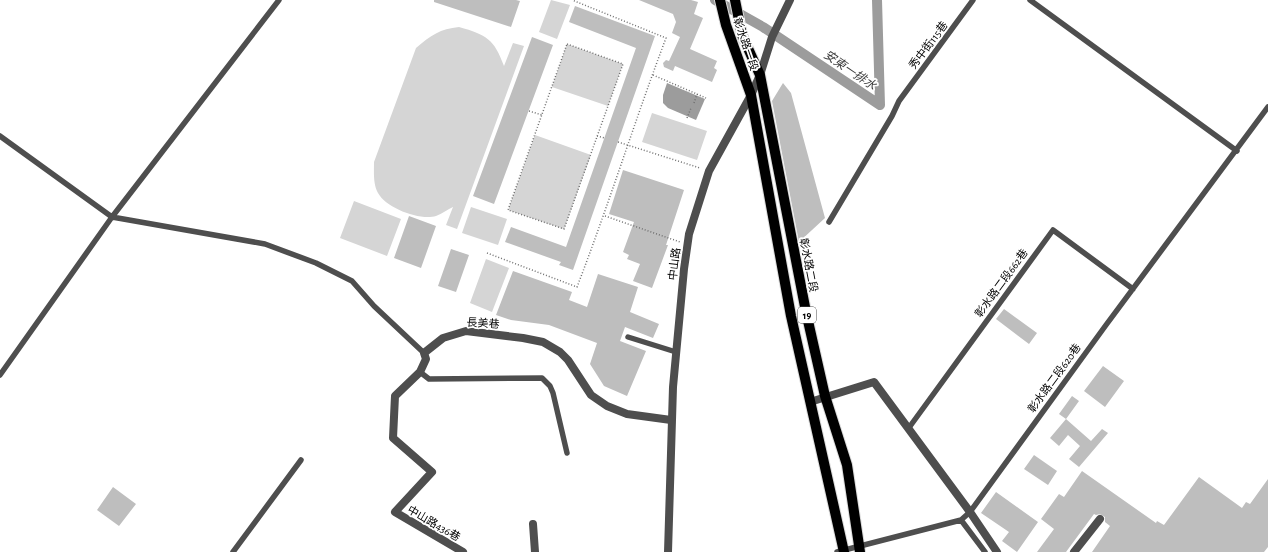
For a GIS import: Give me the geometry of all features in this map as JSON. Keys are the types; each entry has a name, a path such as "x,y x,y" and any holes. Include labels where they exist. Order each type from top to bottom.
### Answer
{"main road":[{"name":"彰水路一段","path":"720,0 726,25 751,95"},
{"name":"彰水路一段","path":"735,0 742,35 760,76"},
{"name":"彰水路二段","path":"760,76 806,312 825,396 847,465 859,549"},
{"name":"19","path":"751,95 791,316 841,552"},
{"path":"791,316 806,312"}],"street":[{"name":"中山路","path":"668,552 671,420 676,352 689,234 709,171 760,76 772,37 790,0"},
{"name":"長美巷","path":"424,353 443,338 466,330 543,342 560,352 583,379 591,395 607,406 626,414 671,420"},
{"path":"420,372 426,359 424,353"},
{"name":"中山路436巷","path":"420,372 395,396 393,438 432,472 395,512 462,552"},
{"path":"810,402 825,396 874,382 970,512 997,552"},
{"path":"1074,552 1100,519"},
{"path":"533,524 535,552"}],"lane":[{"path":"0,374 112,218 279,0"},
{"name":"秀中街115巷","path":"829,222 892,116 899,101 973,0"},
{"path":"1030,0 1237,151"},
{"name":"彰水路二段620巷","path":"841,552 859,549 961,520 970,512 1268,107"},
{"path":"0,136 112,218 265,244 316,263 352,280 374,306 424,353"},
{"name":"彰水路二段662巷","path":"908,429 1053,230 1133,290"},
{"path":"628,337 676,352"},
{"path":"420,372 429,379 542,378 550,386 553,393 567,453"},
{"path":"233,552 301,460"},
{"path":"961,520 985,552"}],"path":[{"path":"487,253 578,287 605,216 652,75 666,38 572,0"},
{"path":"567,44 623,64 598,136 564,229 508,210 567,44"},
{"path":"652,75 706,98"},
{"path":"694,103 697,94"},
{"path":"687,118 691,108"},
{"path":"529,111 542,115"},
{"path":"598,136 605,138"},
{"path":"618,142 709,171"},
{"path":"605,216 688,244"}],"shaded area":[{"path":"551,0 570,5 557,39 539,32"},
{"path":"459,27 488,39 497,50 504,66 513,43 524,46 457,229 446,225 453,207 436,216 421,217 404,212 388,204 376,189 374,162 416,48 436,33 446,29"},
{"path":"567,44 623,64 608,106 552,87"},
{"path":"667,83 705,99 696,120 668,108 663,103 663,95"},
{"path":"652,113 707,131 697,160 642,142"},
{"path":"535,135 591,155 564,229 508,210"},
{"path":"354,201 401,219 387,256 340,238"},
{"path":"471,207 507,219 498,245 462,233"},
{"path":"486,259 509,268 492,312 470,303"}],"building":[{"path":"434,0 520,1 511,27 434,2"},
{"path":"639,0 691,0 698,2 694,14 703,18 690,49 717,61 714,68 717,70 712,82 675,66 673,71 664,67 663,63 666,60 669,61 680,37 672,33 676,22 673,14"},
{"path":"575,6 655,36 573,270 559,265 561,262 505,242 511,227 566,247 636,48 569,22"},
{"path":"532,37 553,45 494,204 473,196"},
{"path":"783,83 791,93 825,218 799,242 772,101"},
{"path":"623,170 684,190 666,245 668,245 652,288 633,281 640,264 627,259 629,255 623,252 634,222 609,214"},
{"path":"409,216 436,226 421,268 394,258"},
{"path":"451,249 469,255 456,292 438,286"},
{"path":"513,271 572,292 569,300 587,307 598,274 638,287 630,312 659,324 653,338 625,327 620,341 646,351 627,396 604,386 590,364 597,343 549,325 511,320 496,315"},
{"path":"1004,309 1037,333 1029,344 996,319"},
{"path":"1103,366 1124,381 1105,407 1084,391"},
{"path":"1072,396 1079,401 1066,419 1059,414"},
{"path":"1066,419 1091,441 1102,429 1108,433 1079,467 1069,459 1080,446 1068,435 1059,446 1050,438"},
{"path":"1034,455 1057,471 1048,485 1024,469"},
{"path":"1082,471 1156,523 1157,521 1164,525 1199,477 1242,508 1246,502 1250,504 1268,479 1268,547 1264,552 1092,552 1110,526 1105,522 1105,517 1100,514 1094,514 1066,552 1037,552 1054,529 1041,519 1059,494 1064,497"},
{"path":"113,487 136,504 119,526 97,510"},
{"path":"996,492 1038,522 1017,552 1002,541 1009,532 981,513"}],"waterway":[{"name":"安東一排水","path":"715,0 763,27 880,105 877,0"}]}
